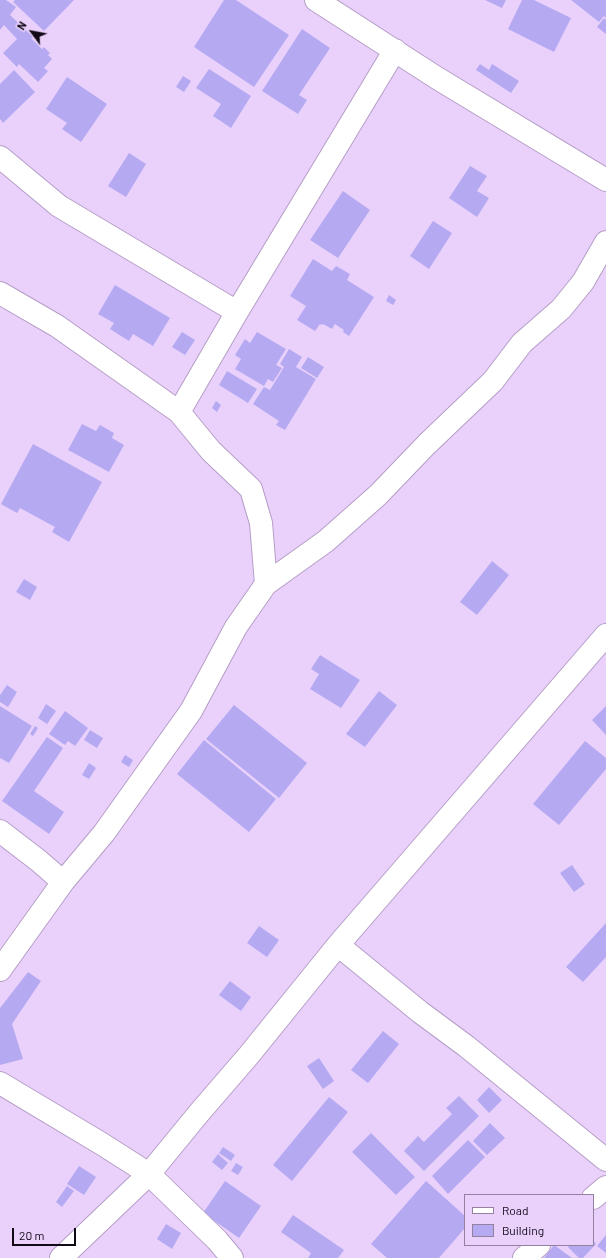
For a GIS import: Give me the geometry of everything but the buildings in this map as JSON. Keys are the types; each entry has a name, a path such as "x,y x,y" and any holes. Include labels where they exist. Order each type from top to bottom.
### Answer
{"street":[{"path":"316,0 437,78 606,180"},
{"path":"179,412 237,312 395,50"},
{"path":"0,157 59,206 237,312"},
{"path":"0,970 64,882 104,833 191,711 236,627 266,584 326,541 378,495 427,444 493,381 522,343 561,309 583,282 606,242"},
{"path":"0,292 57,326 179,412 210,451 251,489 260,522 266,584"},
{"path":"61,1258 149,1174 249,1055 338,945 606,635"},
{"path":"0,831 64,882"},
{"path":"338,945 606,1159"},
{"path":"0,1083 149,1174 217,1240 232,1258"},
{"path":"594,1197 606,1187"},
{"path":"524,1258 538,1246"}]}
